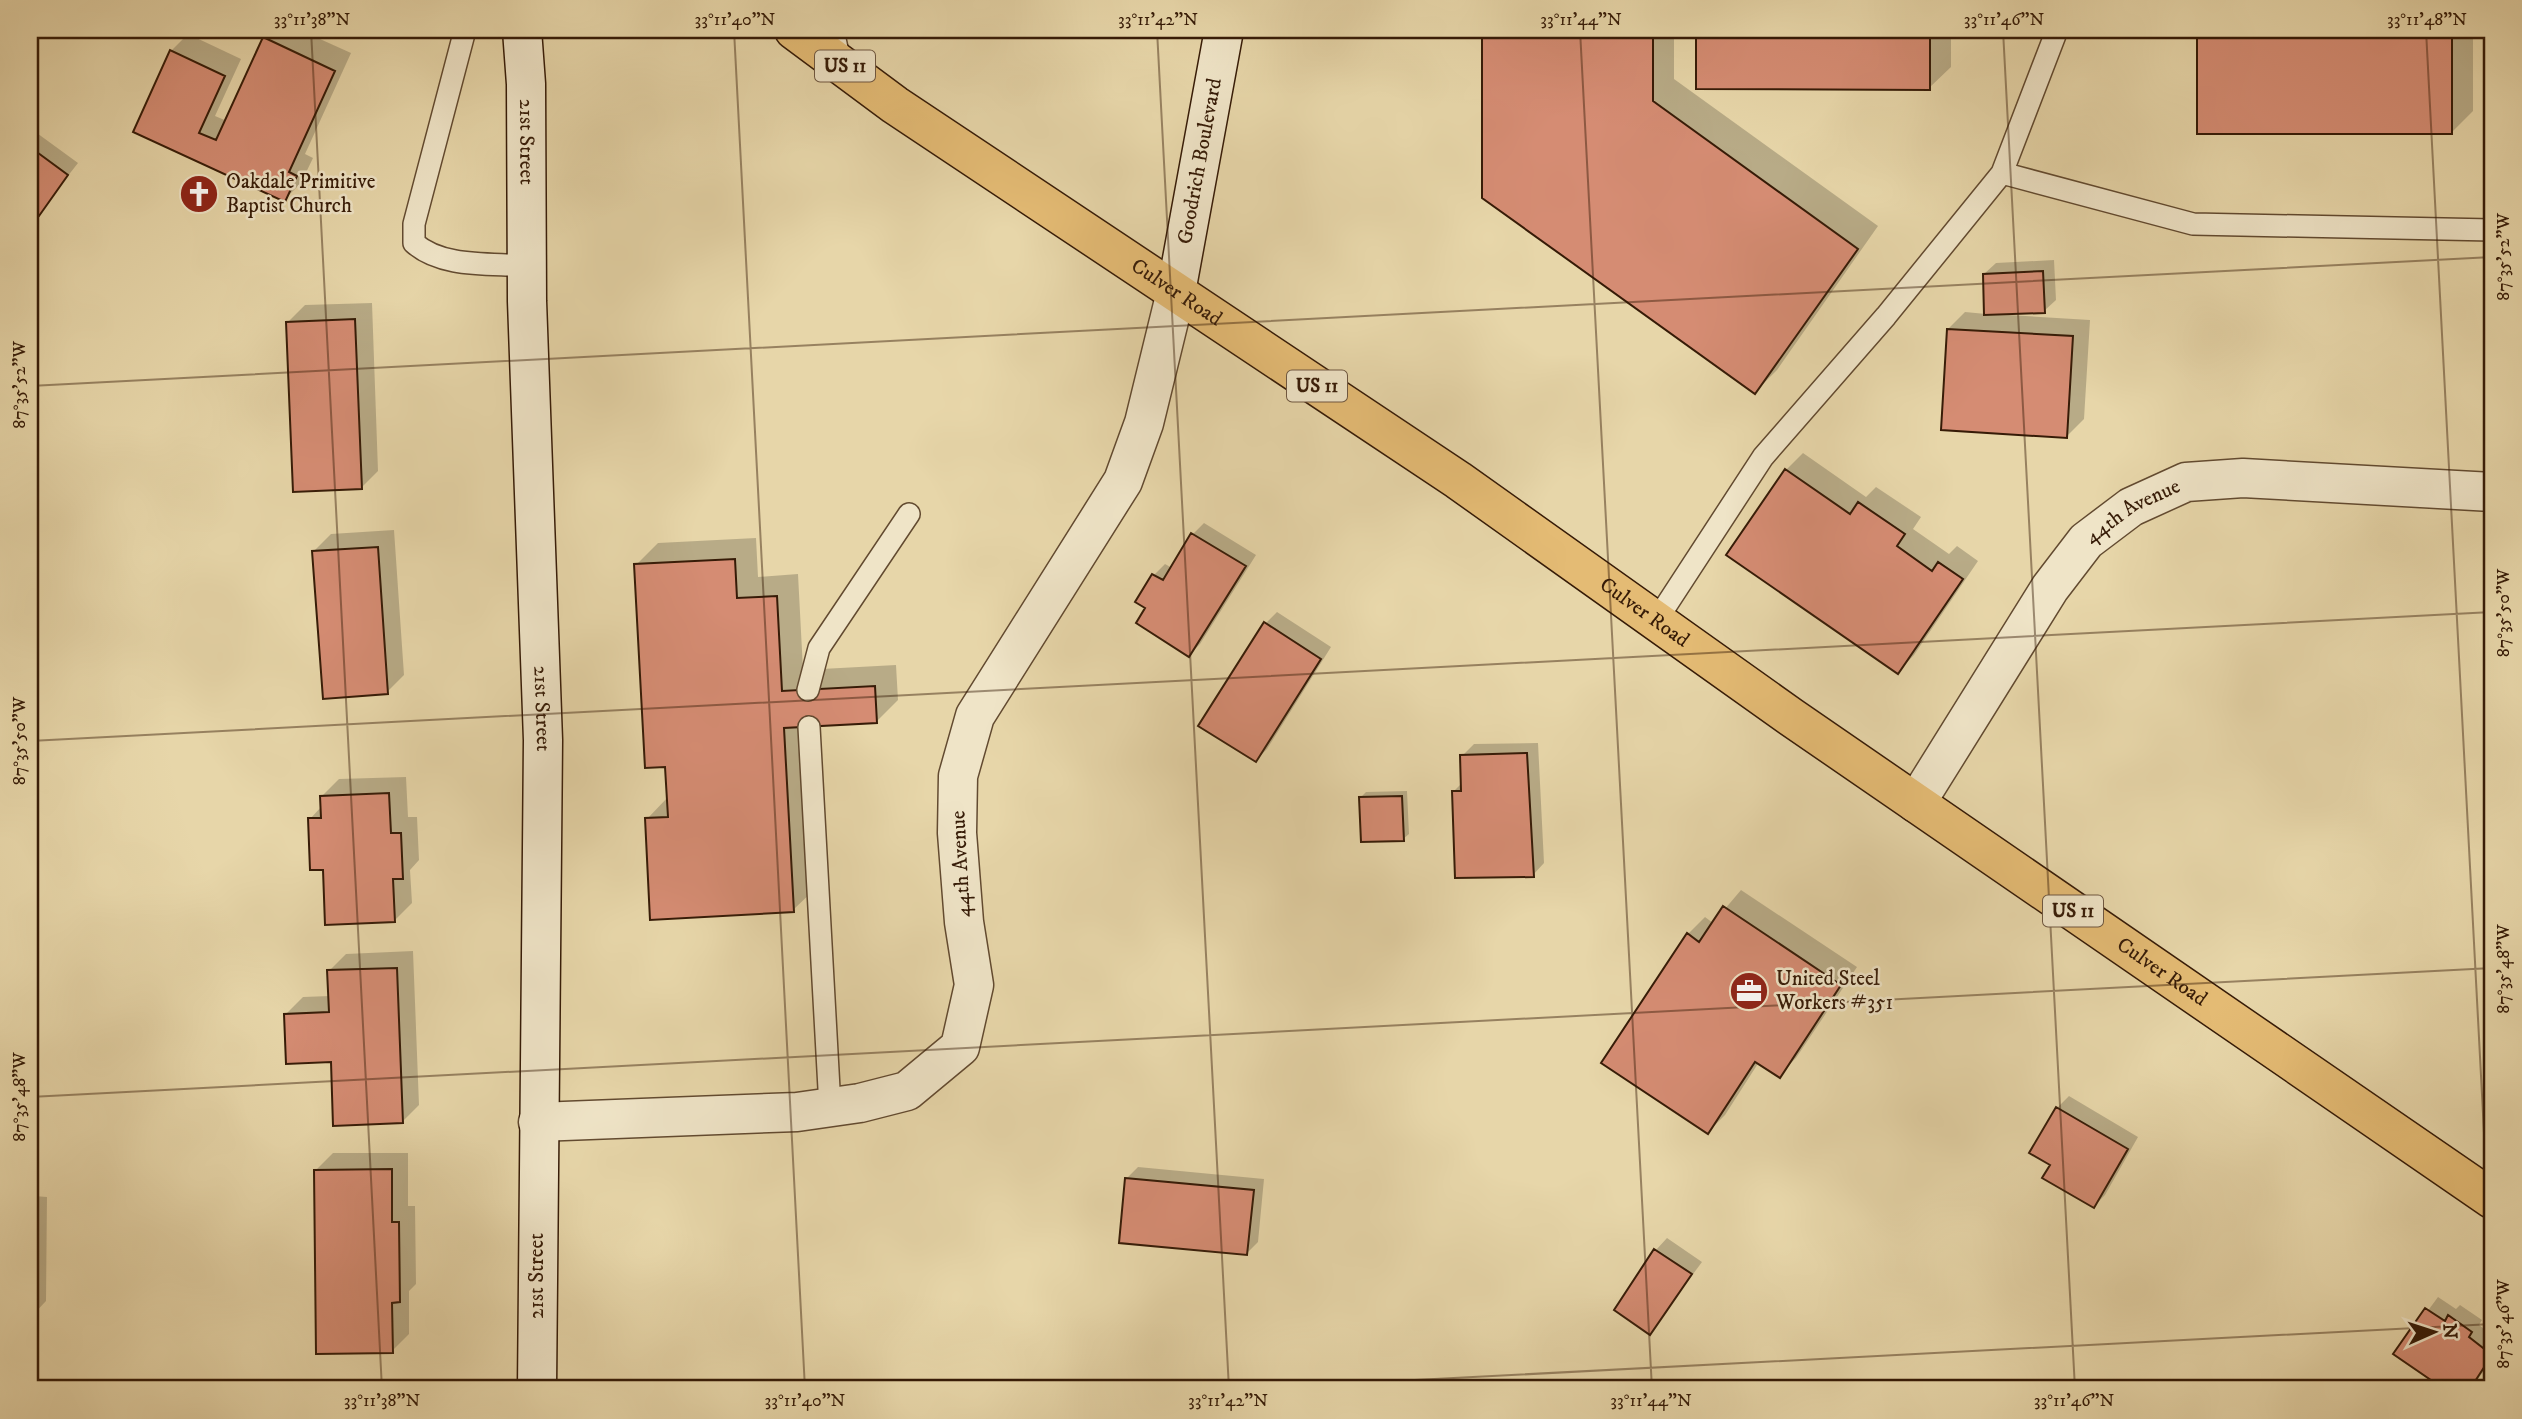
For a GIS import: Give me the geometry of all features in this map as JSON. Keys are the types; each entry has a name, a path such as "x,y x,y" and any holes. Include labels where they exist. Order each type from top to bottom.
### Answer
{"main road":[{"name":"Culver Road","path":"794,30 837,46 895,105 1458,480 1916,803 2492,1199"}],"street":[{"name":"21st Street","path":"522,30 526,84 526,265 543,740 537,1389"},
{"name":"Goodrich Boulevard","path":"1176,292 1224,30"},
{"name":"44th Avenue","path":"538,1122 797,1112 830,1107 907,1091 960,1047 974,985 958,845 958,776 975,716 1123,481 1144,423 1176,292"},
{"name":"44th Avenue","path":"1916,803 2050,588 2086,541 2131,507 2186,482 2243,478 2492,492"}],"lane":[{"path":"465,30 414,224 414,243 426,254 456,261 526,265"},
{"path":"1656,621 1763,457 1886,316 2003,173 2057,30"},
{"path":"2003,173 2193,224 2492,230"},
{"path":"808,690 819,648 909,514"},
{"path":"809,727 830,1107"}],"building":[{"path":"1482,30 1653,30 1653,101 1858,249 1755,394 1482,198"},
{"path":"1696,30 1930,30 1930,90 1696,89"},
{"path":"2197,30 2452,30 2452,134 2197,134"},
{"path":"263,37 335,71 289,172 297,176 285,202 133,132 170,50 225,76 199,133 216,140"},
{"path":"30,147 68,175 39,216 30,210"},
{"path":"2043,271 2045,313 1984,315 1983,274"},
{"path":"355,319 362,489 293,492 286,322"},
{"path":"1947,329 2073,336 2067,438 1941,430"},
{"path":"1785,469 1850,514 1858,502 1905,534 1897,546 1932,571 1938,562 1963,579 1898,674 1726,555"},
{"path":"1191,533 1246,566 1189,657 1136,623 1145,608 1135,602 1152,574 1163,580"},
{"path":"378,547 388,694 323,699 312,551"},
{"path":"735,559 737,598 777,596 782,691 875,686 877,723 784,728 794,912 650,920 645,818 668,817 665,767 645,768 634,564"},
{"path":"1264,622 1321,659 1256,762 1198,726"},
{"path":"1527,753 1534,877 1455,878 1452,791 1461,791 1460,755"},
{"path":"389,793 391,833 401,833 403,879 393,879 395,922 325,925 323,870 310,870 308,818 321,818 320,796"},
{"path":"1402,796 1404,841 1361,842 1359,797"},
{"path":"1723,906 1841,985 1780,1078 1755,1062 1708,1134 1601,1063 1687,933 1699,942"},
{"path":"397,968 403,1123 333,1126 331,1062 286,1064 284,1014 329,1012 327,970"},
{"path":"2056,1107 2128,1149 2094,1208 2042,1178 2050,1165 2029,1153"},
{"path":"392,1169 392,1222 399,1222 400,1302 392,1303 393,1353 316,1354 314,1170"},
{"path":"1125,1178 1254,1190 1247,1255 1119,1243"},
{"path":"1654,1249 1692,1274 1650,1335 1614,1310"},
{"path":"2425,1308 2445,1321 2448,1315 2472,1332 2469,1337 2492,1355 2470,1389 2444,1389 2393,1354"}],"place":[{"name":"Oakdale Primitive Baptist Church","path":"199,194"},
{"name":"United Steel Workers #351","path":"1749,991"}]}
